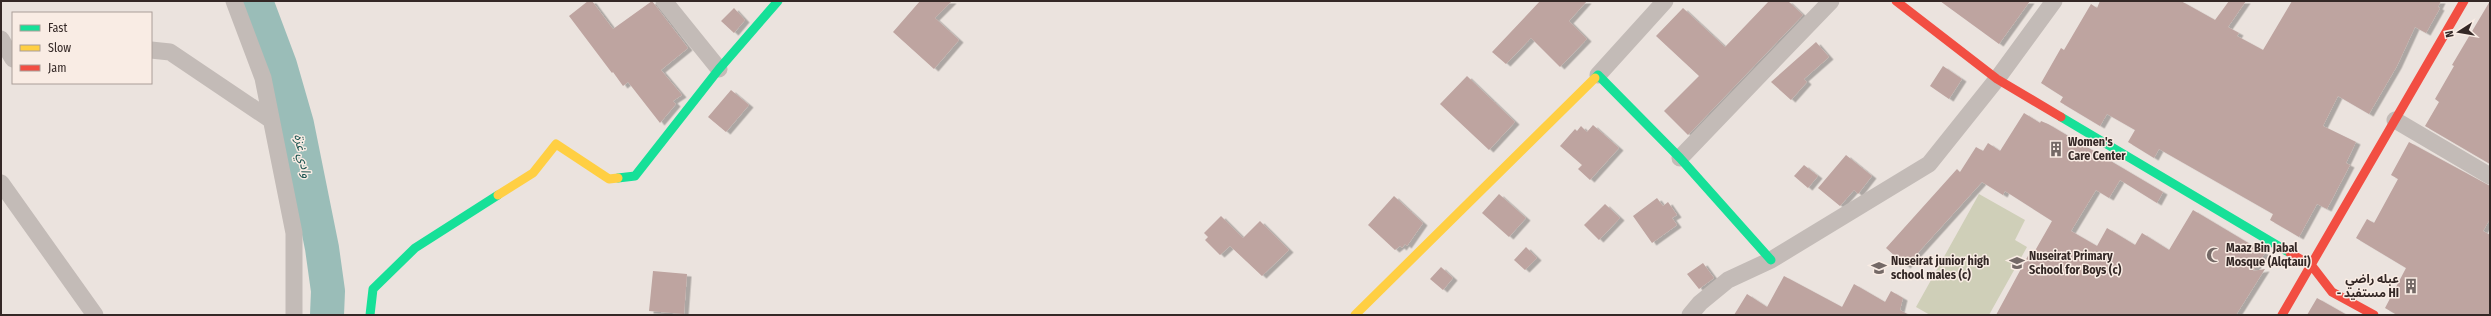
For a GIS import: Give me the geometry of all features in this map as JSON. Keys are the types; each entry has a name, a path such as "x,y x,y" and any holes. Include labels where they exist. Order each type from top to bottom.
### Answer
{"street":[{"path":"234,1 263,78 294,233 294,315"},
{"path":"664,1 720,69"},
{"path":"370,315 373,289 415,248 533,173 556,144 609,179 635,176 720,69 778,1"},
{"path":"1355,315 1598,75 1665,1"},
{"path":"1680,158 1831,1"},
{"path":"1896,1 1997,79 2312,266 2332,292 2374,315"},
{"path":"1690,315 1700,302 1728,280 1770,260 1929,164 1997,79 2054,1"},
{"path":"2282,315 2312,266 2464,1"},
{"path":"1,39 12,57"},
{"path":"152,50 170,52 271,120"},
{"path":"1598,75 1680,158 1770,260"},
{"path":"2395,120 2490,176"},
{"path":"1,183 95,315"}],"green space":[{"path":"1979,194 2025,220 2015,240 2027,247 1989,315 1930,315 1916,307"}],"building":[{"path":"588,1 592,1 613,29 652,1 688,48 661,70 682,95 673,101 676,104 660,123 628,82 623,86 569,16"},
{"path":"920,1 952,1 935,18 959,40 934,69 893,32"},
{"path":"1540,1 1587,1 1569,21 1587,39 1560,67 1531,38 1506,64 1492,52"},
{"path":"1769,1 1788,1 1803,15 1688,135 1664,111 1699,76 1656,36 1683,8 1725,47"},
{"path":"1940,1 2030,1 1999,44"},
{"path":"2100,1 2181,1 2215,20 2229,1 2246,1 2228,27 2239,33 2237,36 2263,50 2292,1 2441,1 2438,7 2440,8 2426,33 2415,27 2397,66 2369,114 2338,96 2323,126 2356,142 2346,163 2350,165 2327,209 2317,204 2299,237 2270,220 2273,214 2159,149 2154,158 2128,142 2135,130 2107,114 2100,126 2060,102 2063,97 2041,83 2061,48 2064,50 2091,4 2097,8"},
{"path":"2490,1 2490,164 2425,126 2439,102 2435,99 2454,66 2452,65"},
{"path":"734,8 745,20 734,33 721,21"},
{"path":"1816,42 1829,57 1804,79 1807,82 1791,100 1771,82"},
{"path":"1943,66 1962,79 1949,99 1930,86"},
{"path":"1467,76 1515,122 1489,150 1440,104"},
{"path":"731,90 749,105 726,132 708,117"},
{"path":"2024,113 2040,123 2041,121 2048,124 2163,192 2157,203 2120,180 2109,198 2096,190 2071,231 2097,246 2107,228 2135,245 2142,233 2169,250 2193,210 2265,253 2253,271 2265,269 2236,315 1996,315 2029,254 2032,256 2052,221 2005,191 2003,195 1982,182 1906,266 1886,248 1957,169 1960,172 1976,147 1983,151 1988,143 2000,151"},
{"path":"1593,125 1619,148 1590,180 1578,169 1582,165 1560,146 1575,129 1577,131 1581,126 1587,132"},
{"path":"2409,142 2490,186 2490,219 2483,231 2490,235 2490,315 2397,315 2385,308 2406,268 2356,238 2367,219 2374,223 2398,179 2391,175"},
{"path":"1846,155 1872,176 1858,194 1854,190 1840,206 1818,188"},
{"path":"1804,165 1818,176 1808,188 1794,176"},
{"path":"1499,194 1526,218 1509,237 1482,213"},
{"path":"1394,196 1423,223 1407,246 1405,244 1402,248 1400,246 1395,250 1368,225"},
{"path":"1657,198 1663,206 1668,202 1677,215 1672,218 1677,225 1652,243 1633,216"},
{"path":"1605,204 1620,218 1599,240 1584,225"},
{"path":"1221,216 1243,238 1260,221 1289,250 1262,276 1230,246 1220,255 1205,240 1208,237 1204,233"},
{"path":"1526,247 1537,258 1525,270 1514,260"},
{"path":"1703,263 1714,278 1699,289 1687,274"},
{"path":"1441,267 1453,278 1443,290 1430,279"},
{"path":"653,271 687,274 684,314 649,311"},
{"path":"1784,276 1842,307 1854,284 1885,302 1891,291 1903,298 1900,310 1909,315 1734,315 1747,294 1767,307"},
{"path":"2317,298 2347,315 2307,315"}],"waterway":[{"name":"وادي غزة","path":"256,1 280,65 297,124 322,248 328,291 327,315"}],"traffic: fast":[{"path":"618,178 635,176 719,69 778,1"},
{"path":"1595,78 1598,75 1680,158 1771,260"},
{"path":"2061,117 2290,253"},
{"path":"370,315 373,289 415,248 498,195"}],"traffic: slow":[{"path":"1355,315 1595,78"},
{"path":"498,195 533,173 556,144 609,179 618,178"}],"traffic: jam":[{"path":"1896,1 1997,79 2061,117"},
{"path":"2282,315 2464,1"},
{"path":"2290,253 2312,266 2332,292 2374,315"}],"place":[{"name":"Women's Care Center","path":"2056,149"},
{"name":"Maaz Bin Jabal Mosque (Alqtaui)","path":"2214,255"},
{"name":"Nuseirat Primary School for Boys (c)","path":"2017,263"},
{"name":"Nuseirat junior high school males (c)","path":"1879,268"},
{"name":"عبله راضي - مستفيد HI","path":"2411,286"}]}
